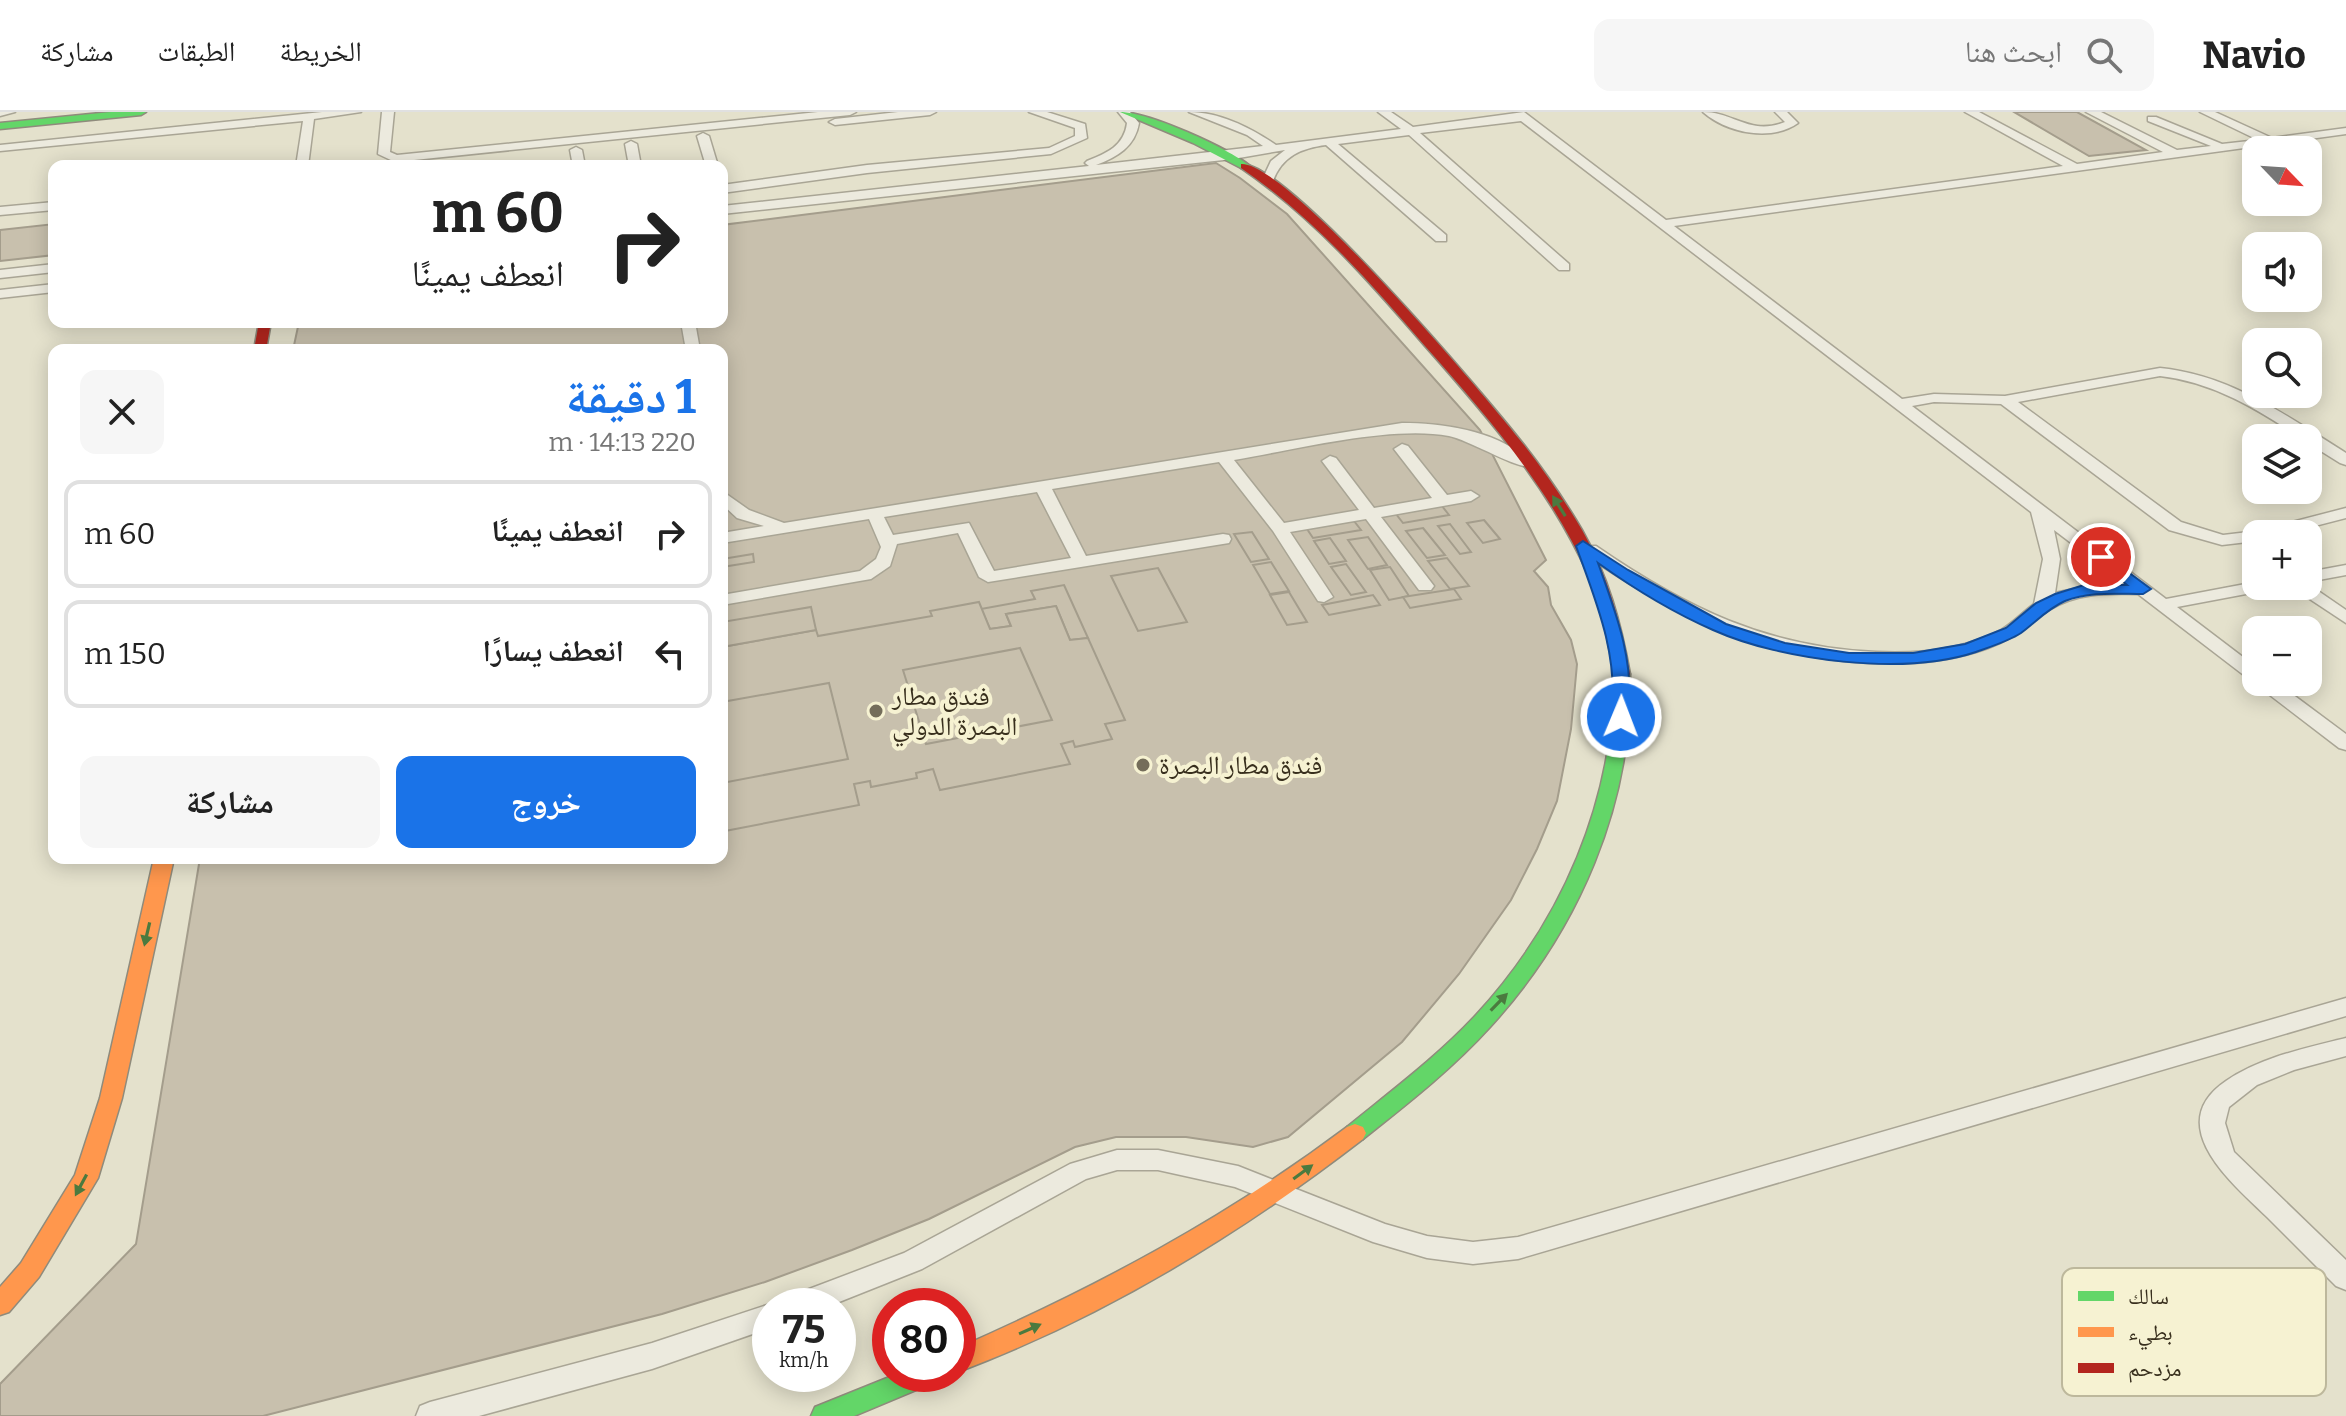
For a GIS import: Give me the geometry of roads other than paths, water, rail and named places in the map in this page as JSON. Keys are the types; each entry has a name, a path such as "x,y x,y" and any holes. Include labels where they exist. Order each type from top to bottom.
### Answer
{"highway":[{"path":"0,126 141,112"},
{"path":"976,1352 1117,1288 1201,1241 1274,1193 1373,1120 1441,1061 1507,993 1554,923 1589,854 1617,769 1623,690 1616,637 1583,546 1539,475 1487,407 1336,238 1306,209 1269,178 1231,155 1178,130 1125,112"},
{"path":"0,1304 30,1270 86,1178 111,1098 163,864"},
{"path":"824,1416 882,1392"}],"lane":[{"path":"0,113 9,112"},
{"path":"0,148 355,112"},
{"path":"388,112 384,154 395,159 850,112"},
{"path":"482,160 930,112"},
{"path":"728,187 867,169 1051,151 1081,138 1081,126 1035,112"},
{"path":"1044,174 1104,159 1122,147 1132,135 1133,123 1125,112"},
{"path":"1195,112 1251,133 1275,149"},
{"path":"1384,112 1411,131 1564,267"},
{"path":"1709,112 1729,125 1751,130 1792,123 1781,112"},
{"path":"1971,112 2074,167"},
{"path":"1998,112 2054,141"},
{"path":"2092,112 2175,154"},
{"path":"2206,112 2259,136"},
{"path":"728,209 1231,155 1520,114 2242,666"},
{"path":"303,160 309,117"},
{"path":"2152,119 2193,137 2229,147"},
{"path":"2306,136 2346,131"},
{"path":"2328,133 2346,141"},
{"path":"703,136 710,160"},
{"path":"1330,143 1441,238"},
{"path":"631,144 634,160"},
{"path":"1269,178 1269,172 1278,160 1309,145"},
{"path":"1662,224 2242,145"},
{"path":"576,150 578,160"},
{"path":"0,211 48,207"},
{"path":"0,274 48,269"},
{"path":"0,294 48,289"},
{"path":"1898,404 1934,398 2005,400 2160,372 2196,375 2214,381 2346,460"},
{"path":"2005,400 2175,526 2222,540 2242,538"},
{"path":"728,537 1420,427 1440,429 1487,442 1539,475"},
{"path":"1402,449 1443,501"},
{"path":"1223,457 1280,529 1324,597"},
{"path":"1330,461 1425,586"},
{"path":"1042,486 1081,562"},
{"path":"1280,529 1471,496"},
{"path":"728,503 753,518 792,526"},
{"path":"2038,509 2049,534 2053,558 2051,583 2042,607"},
{"path":"728,599 865,575 884,562 890,547 874,513"},
{"path":"2319,520 2346,513"},
{"path":"887,541 963,527 988,577 1223,539"},
{"path":"1583,546 1623,574 1720,627 1783,647 1849,658 1913,658 1969,649 2012,631 2042,607 2084,590 2143,589"},
{"path":"2322,574 2346,570"},
{"path":"2161,605 2242,590"},
{"path":"2320,600 2346,618"},
{"path":"2283,696 2346,744"},
{"path":"844,1288 913,1261 1079,1171 1117,1160 1158,1160 1238,1177 1382,1234 1427,1247 1473,1253 1518,1248 2346,1007"},
{"path":"2346,1047 2269,1069 2242,1082 2222,1099 2212,1115 2213,1135 2225,1159 2346,1278"},
{"path":"430,1416 652,1356 752,1322"}],"place":[{"name":"فندق مطار البصرة الدولي","path":"876,711"},
{"name":"فندق مطار البصرة","path":"1143,765"}]}
